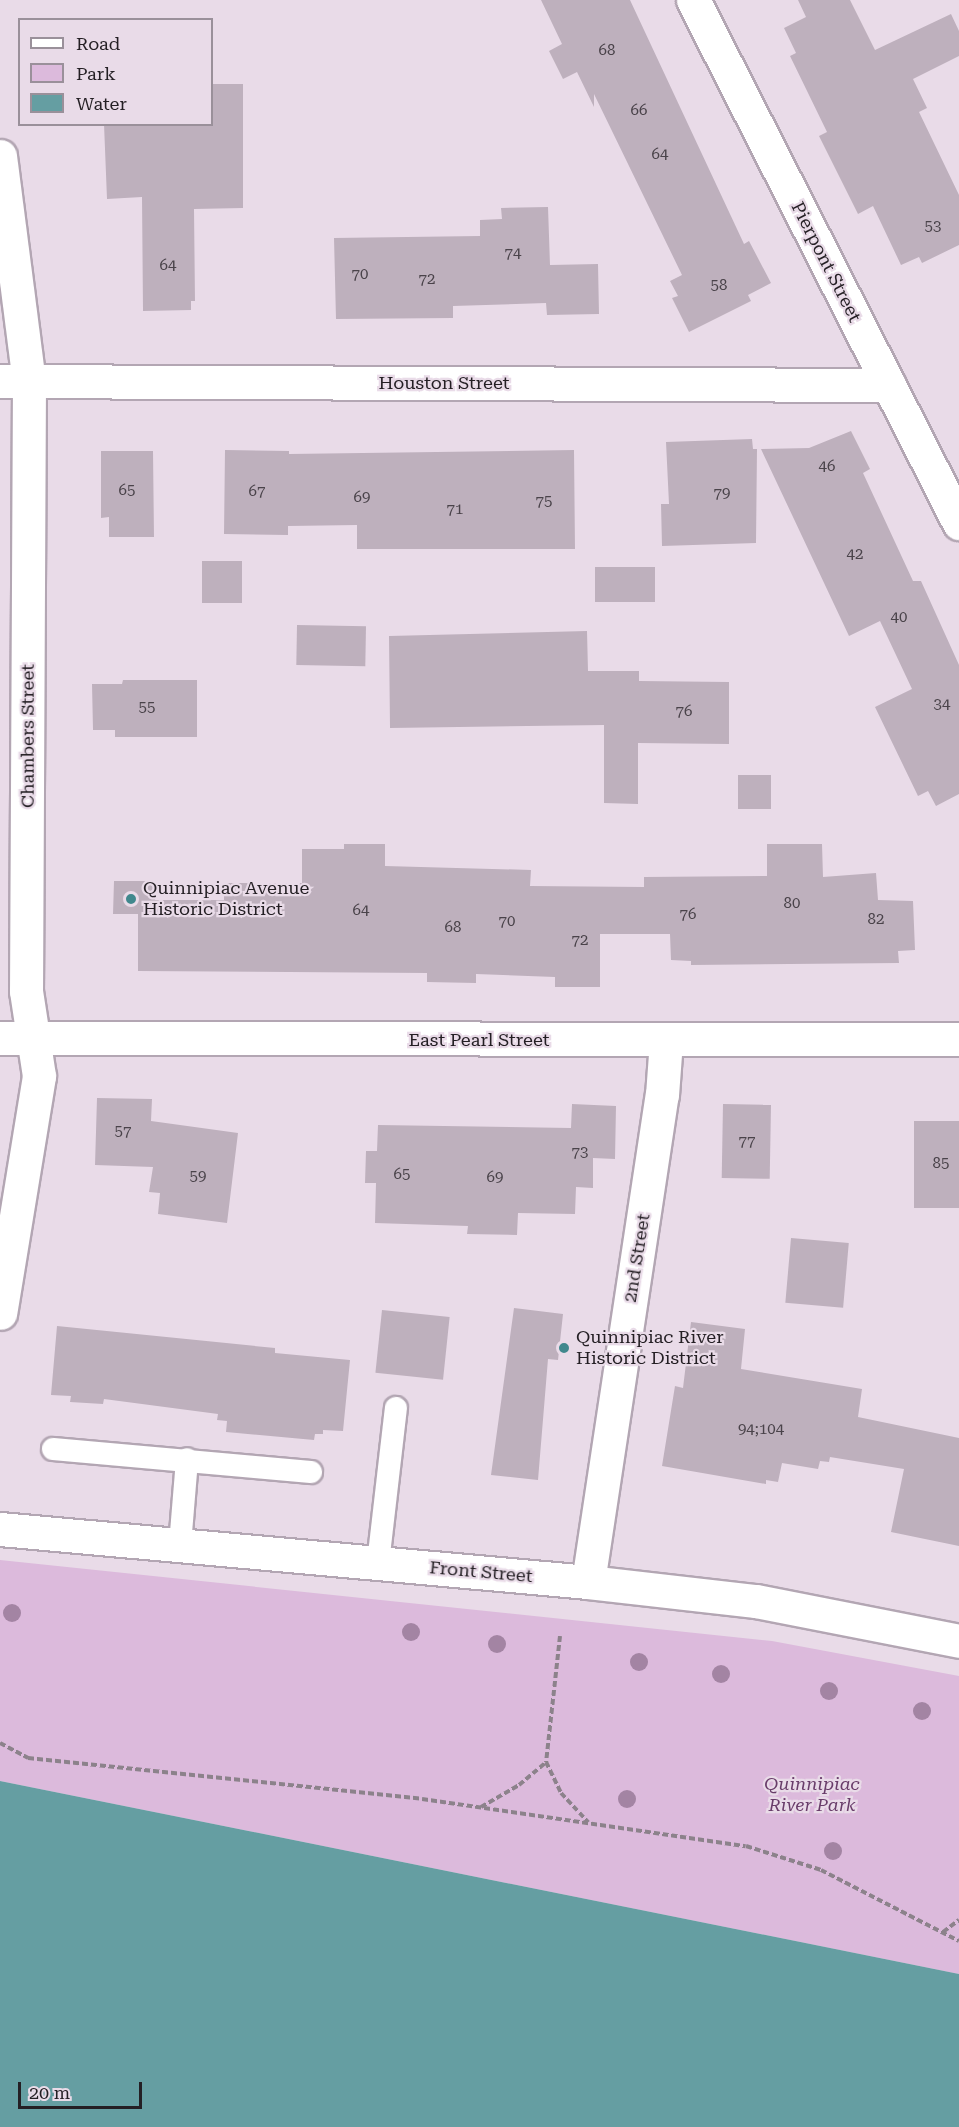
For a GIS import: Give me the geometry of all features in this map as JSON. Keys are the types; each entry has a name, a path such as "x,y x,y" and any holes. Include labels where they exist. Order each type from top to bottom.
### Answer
{"street":[{"name":"Pierpont Street","path":"693,0 959,523"},
{"name":"Chambers Street","path":"0,156 15,381 26,991 35,1039 37,1095 0,1313"},
{"name":"Houston Street","path":"15,381 889,386"},
{"name":"East Pearl Street","path":"0,1038 666,1041 959,1039"},
{"name":"2nd Street","path":"588,1582 662,1095 666,1041"},
{"name":"Front Street","path":"0,1529 588,1582 756,1601 959,1641"}],"lane":[{"path":"378,1563 396,1408"},
{"path":"53,1449 187,1459 310,1472"},
{"path":"180,1545 187,1459"}],"path":[{"path":"560,1636 546,1762 561,1793 589,1822"},
{"path":"0,1743 28,1758 480,1807 746,1846 821,1870 959,1941"},
{"path":"480,1807 519,1785 546,1762"},
{"path":"943,1932 959,1920"}],"green space":[{"name":"Quinnipiac River Park","path":"0,1560 772,1641 959,1676 959,1974 0,1781"}],"water":[{"path":"0,1781 959,1974 959,2127 0,2127"}],"building":[{"path":"541,0 630,0 744,244 749,241 771,283 748,295 751,301 689,332 672,298 678,296 670,281 682,275 594,94 594,107 577,72 563,79 549,51 562,44"},
{"path":"798,0 850,0 875,50 951,14 959,31 959,56 913,79 927,108 919,112 959,195 959,245 922,263 919,257 901,265 873,206 858,214 819,136 827,132 790,56 796,53 784,28 806,17"},
{"path":"213,84 243,84 243,208 194,209 195,301 191,301 191,310 143,311 142,197 107,199 104,126 213,126"},
{"path":"548,207 550,265 598,264 599,314 547,315 546,303 453,306 453,318 336,319 334,238 480,236 480,220 502,219 501,208"},
{"path":"851,431 870,469 863,473 913,581 921,581 959,665 959,794 936,806 928,791 918,796 875,707 912,689 880,621 849,636 761,449 809,448"},
{"path":"752,439 753,449 757,449 756,543 662,546 661,504 669,504 666,442"},
{"path":"225,450 289,451 289,454 574,450 575,549 357,549 357,525 288,526 288,535 224,534"},
{"path":"101,451 153,451 154,537 109,537 109,517 101,518"},
{"path":"202,561 242,561 242,603 202,603"},
{"path":"595,567 655,567 655,602 595,602"},
{"path":"297,625 366,626 365,666 296,665"},
{"path":"587,631 588,671 639,671 639,681 729,682 729,744 638,743 638,804 604,803 604,725 390,728 389,636"},
{"path":"123,680 197,680 197,737 115,737 115,730 93,730 92,684 122,684"},
{"path":"738,775 771,775 771,809 738,809"},
{"path":"344,844 385,844 385,866 531,870 530,886 644,887 644,877 767,876 767,844 822,844 823,877 876,873 878,900 913,901 915,950 898,951 899,963 691,965 691,961 671,960 670,934 600,934 600,987 555,987 555,977 476,974 476,983 427,982 427,973 138,971 138,914 113,914 114,881 155,881 155,900 224,900 224,883 302,883 302,849 344,849"},
{"path":"97,1098 152,1099 151,1121 238,1133 227,1223 158,1214 160,1193 149,1192 153,1167 95,1165"},
{"path":"572,1104 616,1106 615,1159 593,1158 593,1188 576,1187 575,1214 518,1213 517,1235 467,1234 468,1226 375,1223 376,1183 365,1183 366,1151 377,1151 378,1125 571,1128"},
{"path":"723,1104 771,1105 770,1179 722,1178"},
{"path":"914,1121 959,1121 959,1208 914,1208"},
{"path":"791,1238 849,1243 843,1308 785,1303"},
{"path":"514,1308 563,1314 558,1360 548,1359 538,1480 491,1475"},
{"path":"382,1310 450,1317 443,1380 375,1373"},
{"path":"691,1322 745,1329 741,1369 862,1389 858,1417 959,1438 959,1546 891,1532 904,1469 830,1457 829,1462 820,1461 818,1469 782,1463 778,1482 766,1480 766,1484 662,1466 675,1386 683,1388"},
{"path":"57,1326 275,1348 275,1353 350,1360 343,1431 323,1430 323,1434 315,1434 314,1440 226,1432 227,1421 217,1420 218,1414 104,1399 103,1404 70,1402 71,1396 51,1395"}],"place":[{"name":"Quinnipiac Avenue Historic District","path":"131,899"},
{"name":"Quinnipiac River Historic District","path":"564,1348"}]}
